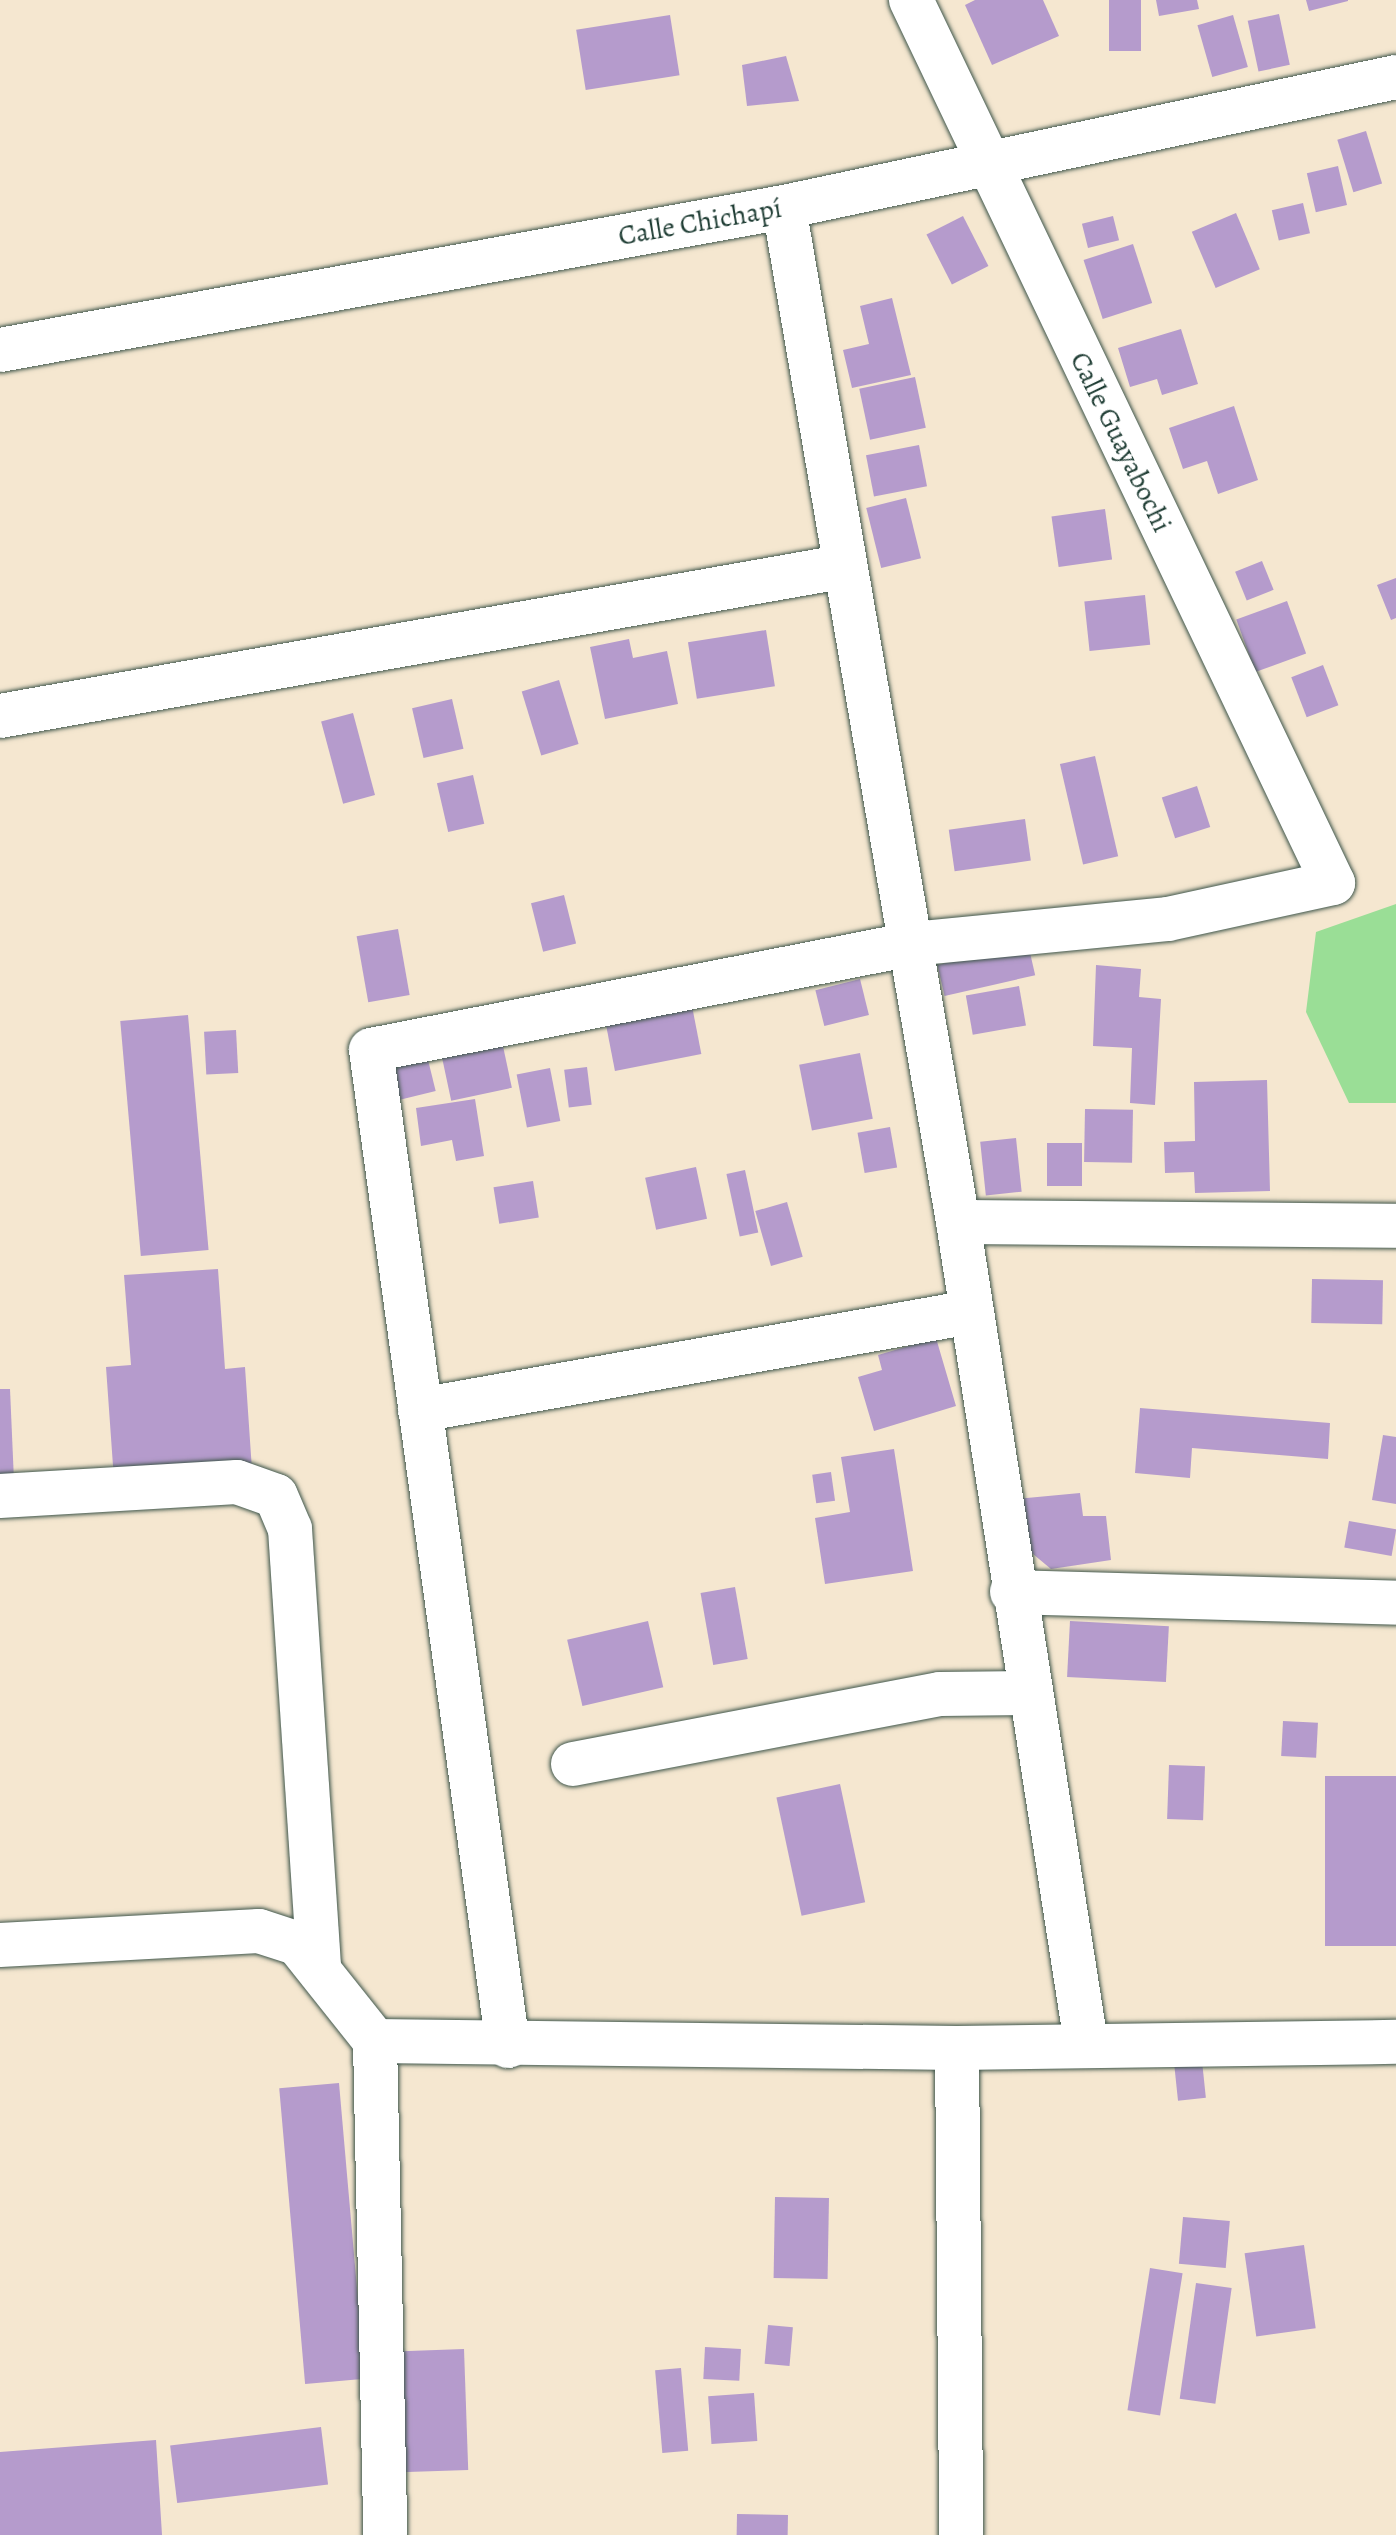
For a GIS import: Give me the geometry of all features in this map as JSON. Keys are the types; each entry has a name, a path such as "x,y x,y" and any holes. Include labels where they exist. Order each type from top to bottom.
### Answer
{"street":[{"name":"Calle Guayabochi","path":"911,0 986,163 1333,883 1168,919 912,944"},
{"name":"Calle Chichapí","path":"0,350 784,207 1396,77"},
{"path":"784,207 841,567 912,944 958,1222 1012,1592 1086,2043"},
{"path":"0,716 841,567"},
{"path":"508,2046 371,1050 912,944"},
{"path":"958,1222 1396,1226"},
{"path":"420,1410 971,1312"},
{"path":"0,1496 237,1482 276,1496 290,1529 319,1968"},
{"path":"1012,1592 1396,1603"},
{"path":"573,1764 940,1694 1028,1693"},
{"path":"0,1945 259,1931 297,1943 319,1968 343,2009 375,2041 461,2046 957,2048 1086,2043 1396,2042"},
{"path":"375,2041 385,2535"},
{"path":"957,2048 961,2535"}],"green space":[{"path":"1396,904 1396,1103 1349,1103 1306,1012 1316,932"}],"building":[{"path":"975,0 1043,0 1059,36 992,65 965,5"},
{"path":"1109,0 1141,0 1141,51 1109,51"},
{"path":"1156,0 1197,0 1199,9 1159,16"},
{"path":"1306,0 1348,0 1348,1 1309,11"},
{"path":"1279,14 1290,65 1259,72 1248,21"},
{"path":"670,15 680,75 586,90 576,30"},
{"path":"1233,15 1248,67 1212,77 1197,25"},
{"path":"786,56 799,101 747,106 742,65"},
{"path":"1366,131 1382,184 1353,192 1337,140"},
{"path":"1338,166 1347,205 1316,212 1307,173"},
{"path":"1303,203 1310,233 1279,240 1272,210"},
{"path":"1236,213 1260,269 1216,288 1192,232"},
{"path":"963,216 988,266 952,285 926,235"},
{"path":"1113,216 1119,240 1088,248 1082,224"},
{"path":"1133,244 1152,303 1103,319 1084,260"},
{"path":"892,298 911,375 852,388 843,350 869,344 860,306"},
{"path":"1181,329 1198,384 1162,395 1157,379 1130,387 1118,348"},
{"path":"915,377 926,428 870,440 859,389"},
{"path":"1234,406 1258,480 1218,494 1207,461 1183,469 1169,428"},
{"path":"919,445 927,486 874,497 866,455"},
{"path":"906,498 921,558 881,568 866,508"},
{"path":"1105,509 1112,560 1059,567 1052,517"},
{"path":"1262,561 1274,590 1247,601 1235,572"},
{"path":"1396,578 1396,618 1391,620 1377,585"},
{"path":"1145,595 1150,645 1090,651 1084,601"},
{"path":"1287,601 1306,654 1255,672 1236,619"},
{"path":"766,630 775,686 697,699 688,642"},
{"path":"629,639 633,658 667,651 678,704 605,719 590,647"},
{"path":"1323,665 1338,705 1307,717 1291,677"},
{"path":"559,680 579,744 541,755 522,691"},
{"path":"452,699 463,749 424,758 412,708"},
{"path":"353,713 375,795 343,804 321,722"},
{"path":"1095,756 1118,856 1083,864 1060,764"},
{"path":"473,775 484,824 448,832 437,783"},
{"path":"1197,786 1210,827 1175,838 1162,797"},
{"path":"1025,819 1031,861 955,871 949,830"},
{"path":"564,895 576,944 543,952 531,903"},
{"path":"398,929 410,995 368,1002 357,936"},
{"path":"1028,944 1035,975 945,996 937,965"},
{"path":"1096,965 1141,969 1139,997 1161,999 1155,1105 1130,1103 1132,1048 1093,1046"},
{"path":"860,979 869,1015 824,1026 815,990"},
{"path":"1019,986 1026,1025 973,1035 966,995"},
{"path":"692,1006 701,1054 615,1071 606,1023"},
{"path":"188,1015 209,1250 141,1256 120,1021"},
{"path":"236,1030 238,1073 206,1075 204,1032"},
{"path":"500,1032 512,1088 451,1101 439,1045"},
{"path":"860,1053 873,1119 812,1131 799,1065"},
{"path":"427,1056 436,1091 397,1101 388,1066"},
{"path":"587,1067 592,1105 569,1108 564,1070"},
{"path":"550,1068 560,1121 527,1127 517,1074"},
{"path":"1267,1080 1270,1191 1195,1193 1194,1172 1165,1173 1164,1142 1195,1141 1194,1082"},
{"path":"475,1099 484,1156 456,1161 452,1140 421,1146 416,1108"},
{"path":"1085,1109 1133,1110 1132,1163 1084,1162"},
{"path":"890,1127 897,1167 865,1173 858,1133"},
{"path":"1016,1138 1022,1192 986,1195 980,1142"},
{"path":"1047,1143 1082,1143 1082,1186 1047,1186"},
{"path":"696,1167 707,1219 656,1230 645,1178"},
{"path":"745,1170 758,1233 740,1237 726,1174"},
{"path":"533,1181 539,1218 499,1224 493,1187"},
{"path":"787,1202 803,1257 771,1266 755,1211"},
{"path":"218,1269 225,1369 245,1367 252,1470 114,1480 106,1367 131,1365 124,1275"},
{"path":"1312,1279 1383,1280 1382,1324 1311,1323"},
{"path":"936,1338 956,1406 874,1431 858,1377 882,1370 878,1355"},
{"path":"0,1389 10,1389 14,1481 0,1482"},
{"path":"1140,1408 1330,1423 1328,1459 1192,1448 1190,1478 1135,1473"},
{"path":"1383,1435 1396,1437 1396,1504 1372,1500"},
{"path":"894,1449 913,1571 825,1584 815,1518 850,1512 841,1457"},
{"path":"831,1472 835,1501 816,1503 812,1475"},
{"path":"1080,1493 1083,1516 1106,1516 1111,1560 1051,1569 1021,1544 1016,1499"},
{"path":"1349,1521 1396,1529 1392,1556 1344,1548"},
{"path":"735,1587 748,1659 713,1665 701,1593"},
{"path":"648,1621 663,1687 582,1706 567,1640"},
{"path":"1070,1621 1169,1626 1166,1682 1067,1677"},
{"path":"1283,1721 1318,1723 1316,1758 1281,1756"},
{"path":"1169,1765 1205,1766 1203,1820 1167,1819"},
{"path":"1325,1776 1396,1776 1396,1946 1325,1946"},
{"path":"840,1784 865,1902 802,1916 776,1798"},
{"path":"1202,2061 1206,2098 1178,2101 1174,2064"},
{"path":"339,2083 365,2379 305,2384 279,2088"},
{"path":"775,2197 829,2198 828,2279 774,2278"},
{"path":"1183,2217 1230,2221 1226,2268 1179,2264"},
{"path":"1304,2245 1316,2328 1256,2337 1245,2253"},
{"path":"1150,2268 1183,2273 1160,2415 1127,2410"},
{"path":"1196,2283 1232,2288 1215,2404 1180,2399"},
{"path":"768,2325 793,2327 790,2366 765,2364"},
{"path":"705,2347 741,2349 739,2381 703,2379"},
{"path":"464,2349 468,2470 392,2473 388,2352"},
{"path":"681,2368 688,2451 662,2453 655,2370"},
{"path":"754,2393 757,2441 711,2444 708,2396"},
{"path":"321,2427 328,2485 177,2503 170,2446"},
{"path":"156,2440 162,2535 0,2535 0,2452"},
{"path":"737,2514 788,2515 788,2535 737,2535"}]}
